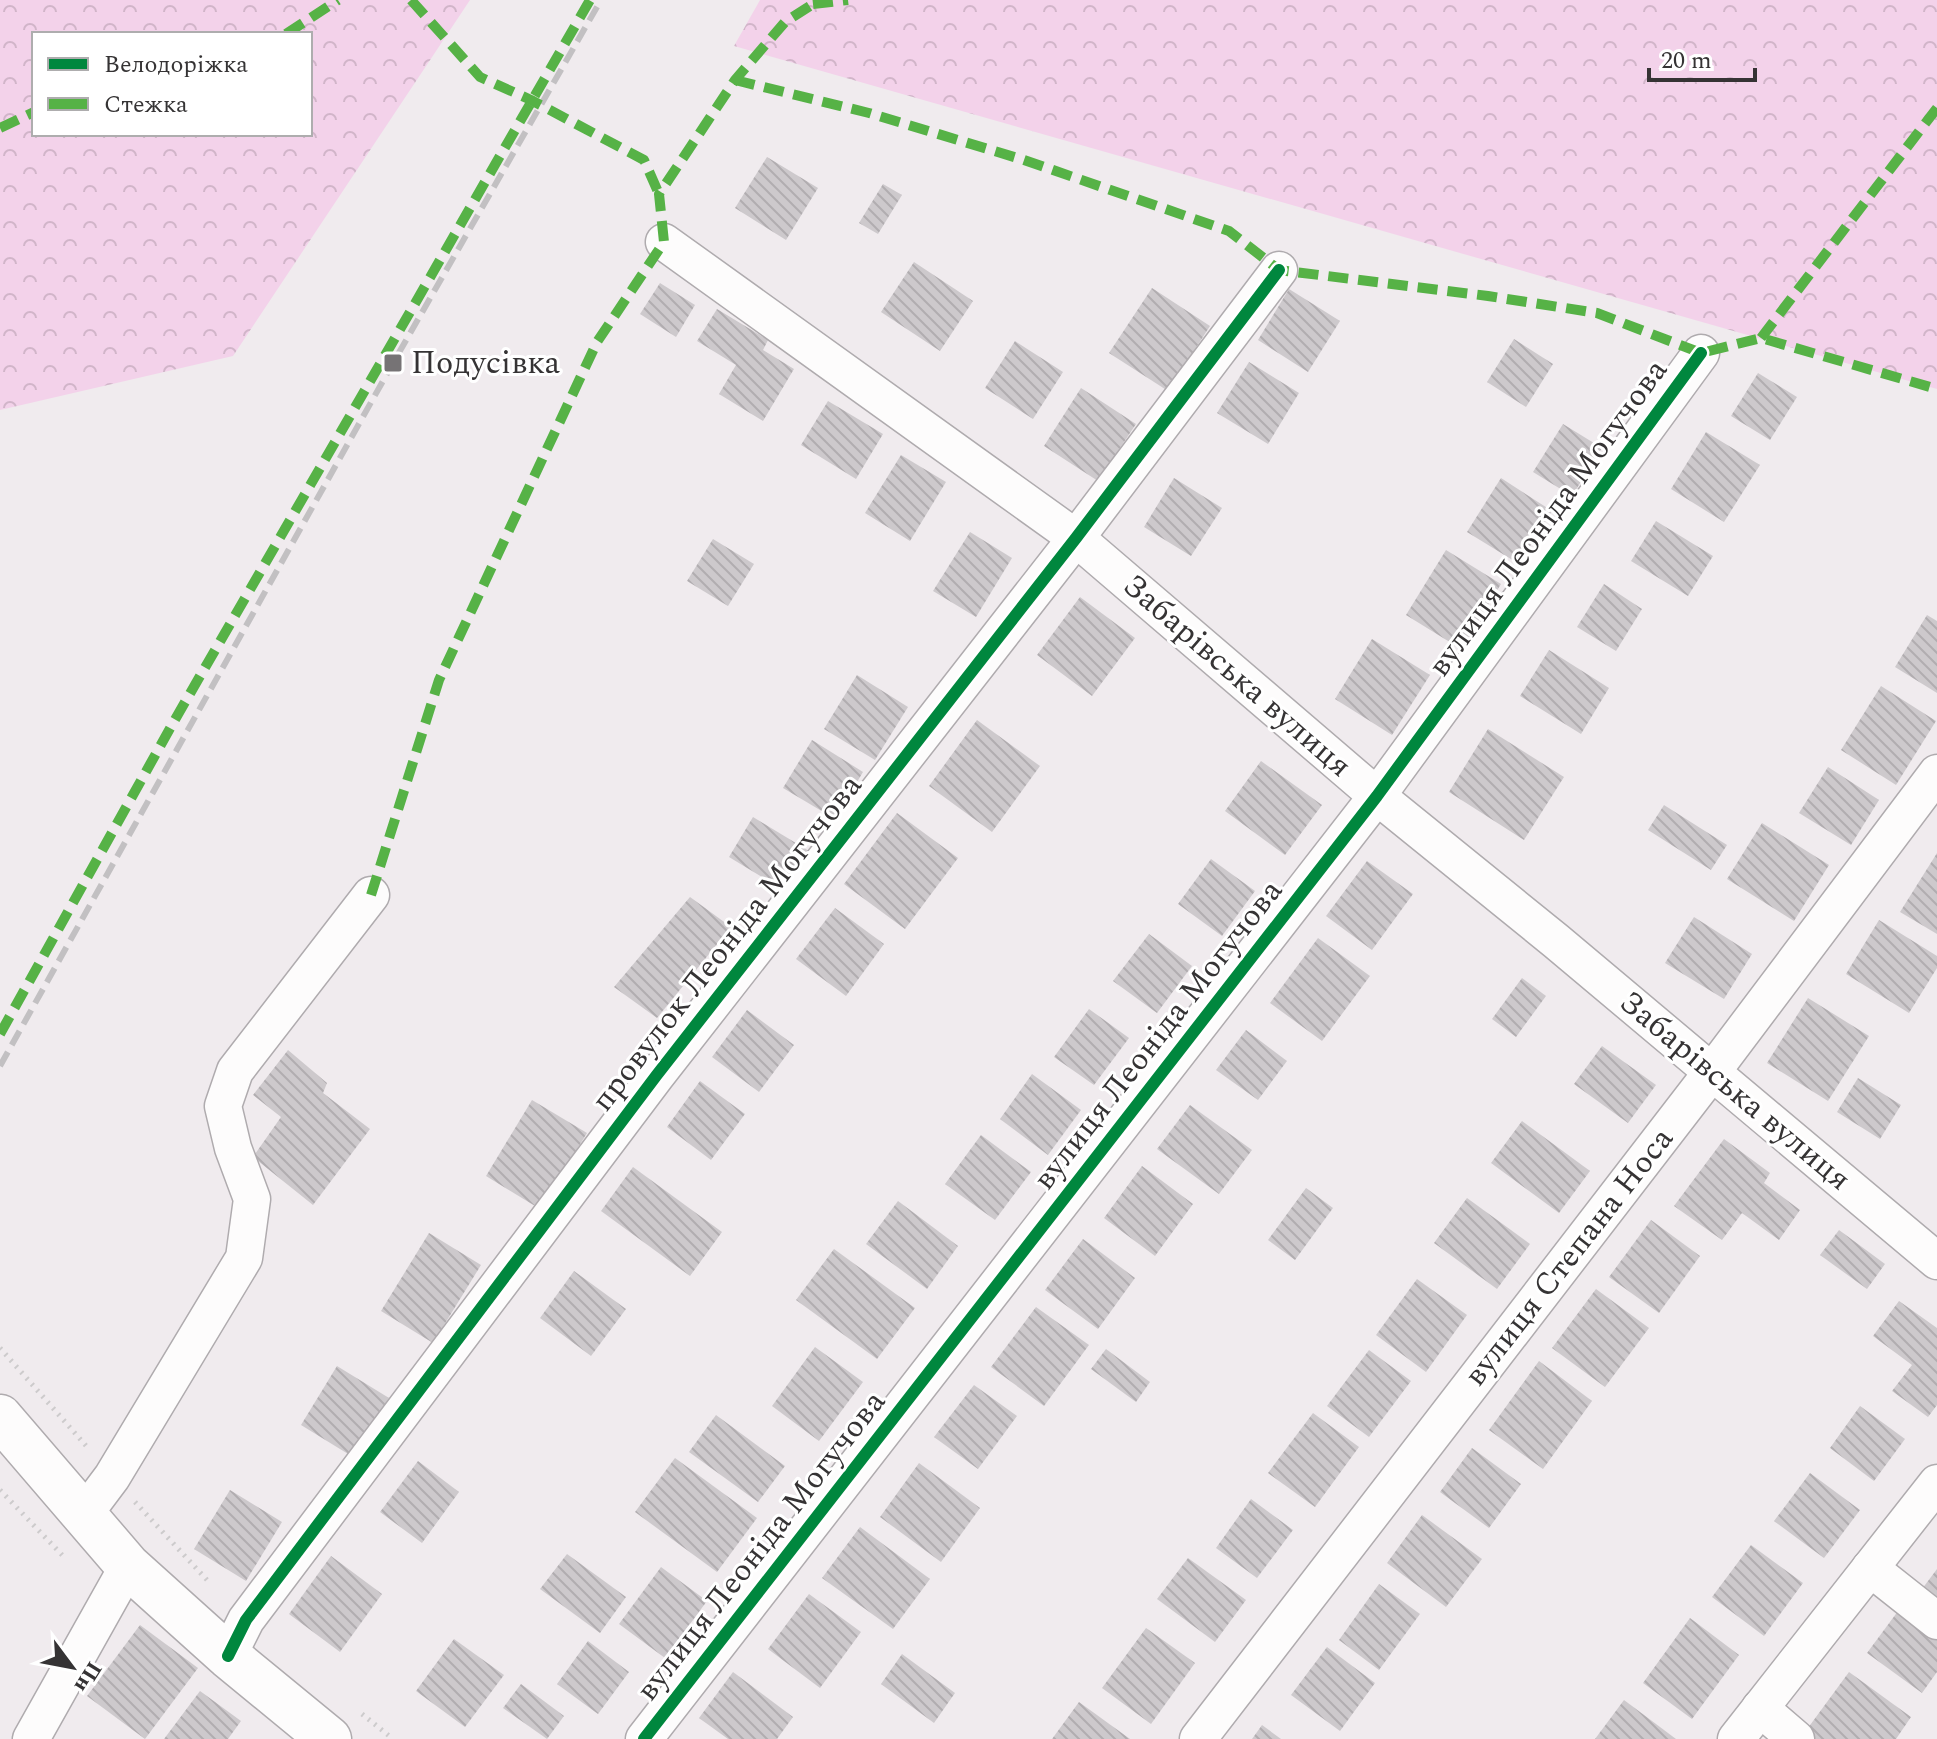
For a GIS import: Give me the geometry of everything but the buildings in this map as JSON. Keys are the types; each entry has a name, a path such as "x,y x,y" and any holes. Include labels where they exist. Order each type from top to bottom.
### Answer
{"main road":[{"path":"0,1417 128,1566 237,1638 342,1724"}],"street":[{"name":"Забарівська вулиця","path":"664,242 1076,538 1377,796 1937,1261"},
{"name":"провулок Леоніда Могучова","path":"237,1638 656,1076 1076,538 1279,270"},
{"name":"вулиця Леоніда Могучова","path":"644,1739 1377,796 1701,353"},
{"name":"вулиця Степана Носа","path":"1198,1739 1712,1072 1937,773"},
{"path":"85,1513 112,1477 244,1258 252,1199 233,1148 223,1106 235,1071 371,895"},
{"path":"1736,1739 1937,1483"},
{"path":"31,1739 128,1566"},
{"path":"1870,1568 1937,1621"},
{"path":"1760,1708 1796,1739"}],"path":[{"path":"0,1348 112,1477 237,1638"},
{"path":"342,1724 393,1739"}],"green space":[{"path":"0,0 470,0 233,356 0,410"},
{"path":"760,0 1937,0 1937,389 734,46"}],"railway":[{"path":"0,1066 393,363 601,0"}],"marked path":[{"path":"289,32 338,0"},
{"path":"411,0 480,77 531,100 644,160 659,194"},
{"path":"0,1034 173,723 590,0"},
{"path":"371,895 439,680 597,342 664,242 659,194 735,80 785,22 815,0"},
{"path":"813,4 848,0"},
{"path":"735,80 869,113 1024,160 1229,231 1279,270 1597,313 1701,353 1761,338 1937,389"},
{"path":"1761,338 1937,108"},
{"path":"0,128 32,113"}],"cycle path":[{"path":"228,1656 246,1620 656,1076 1076,538 1279,270"},
{"path":"644,1739 1377,796 1701,353"}],"place":[{"name":"Подусівка","path":"393,363"}]}
